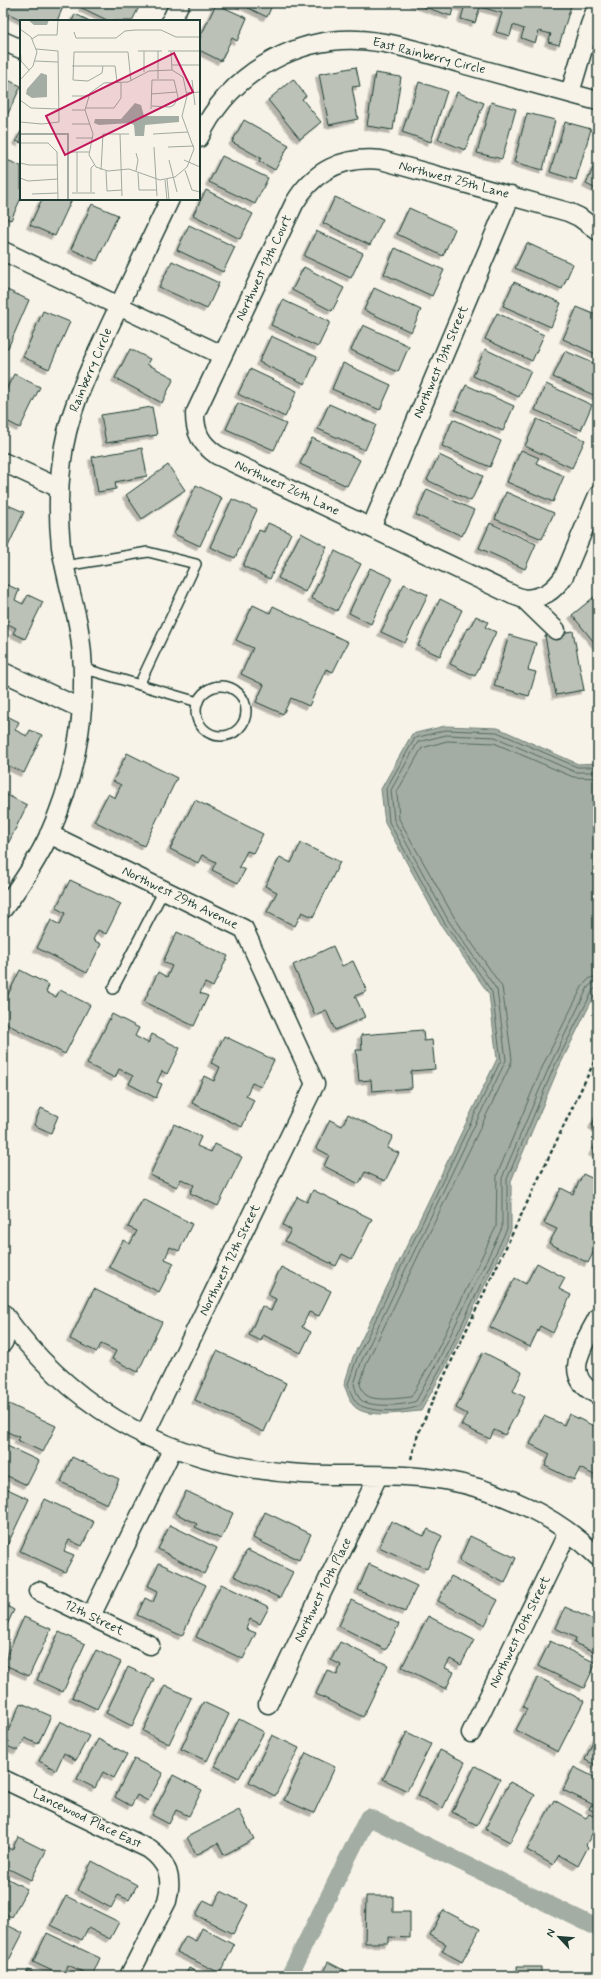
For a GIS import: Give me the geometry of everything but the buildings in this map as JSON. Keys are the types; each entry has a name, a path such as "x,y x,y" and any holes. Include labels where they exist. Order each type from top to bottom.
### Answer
{"street":[{"path":"172,20 180,3"},
{"path":"570,93 590,24 598,4"},
{"name":"East Rainberry Circle","path":"200,135 228,93 247,76 268,62 290,51 327,41 352,39 390,44 598,101"},
{"path":"3,41 20,49"},
{"name":"Northwest 25th Lane","path":"309,183 318,174 336,164 355,159 368,158 381,160 568,212 579,217 598,231"},
{"name":"Northwest 13th Court","path":"222,355 294,204 309,183"},
{"name":"Northwest 13th Street","path":"371,528 511,195"},
{"name":"Rainberry Circle","path":"3,909 10,885 49,834 64,797 78,743 82,709 82,668 78,626 62,548 59,488 62,458 70,419 83,383 170,200"},
{"path":"3,251 222,355"},
{"name":"Northwest 26th Lane","path":"222,355 195,414 195,426 199,438 206,448 217,455 513,596 524,599 556,630"},
{"path":"3,462 59,488"},
{"path":"524,599 536,598 548,594 557,587 564,576 598,495"},
{"path":"3,672 82,709"},
{"name":"Northwest 29th Avenue","path":"49,834 244,929 315,1084"},
{"name":"Northwest 12th Street","path":"144,1436 315,1084"},
{"path":"598,1317 579,1356 576,1368 579,1381 588,1390 598,1395"},
{"path":"7,1319 29,1347 58,1377 91,1404 144,1436 173,1448 231,1465 259,1470 302,1474 406,1477 443,1480 479,1488 514,1500 547,1518 568,1532 598,1557"},
{"path":"3,1343 7,1319"},
{"path":"91,1616 173,1448"},
{"name":"Northwest 10th Place","path":"268,1704 378,1476"},
{"name":"Northwest 10th Street","path":"471,1733 568,1532"},
{"name":"12th Street","path":"38,1591 150,1645"},
{"name":"Lancewood Place East","path":"3,1779 149,1849 166,1865 170,1877 170,1889 167,1900 129,1976"}],"lane":[{"path":"65,566 148,552 196,564 139,685"},
{"path":"82,668 198,702"},
{"path":"215,687 230,688 242,698 245,712 244,720 240,727 227,735 212,734 205,730 197,717 198,702 202,695 215,687"},
{"path":"113,989 164,890"}],"path":[{"path":"406,1477 418,1434 432,1402 598,1054"}],"water":[{"path":"445,726 498,728 578,764 598,763 598,988 558,1069 511,1181 511,1230 446,1366 421,1411 375,1414 359,1410 350,1401 344,1385 353,1357 497,1059 489,994 441,925 385,823 381,789 412,734"}],"waterway":[{"path":"289,1976 368,1817 598,1928"}]}
